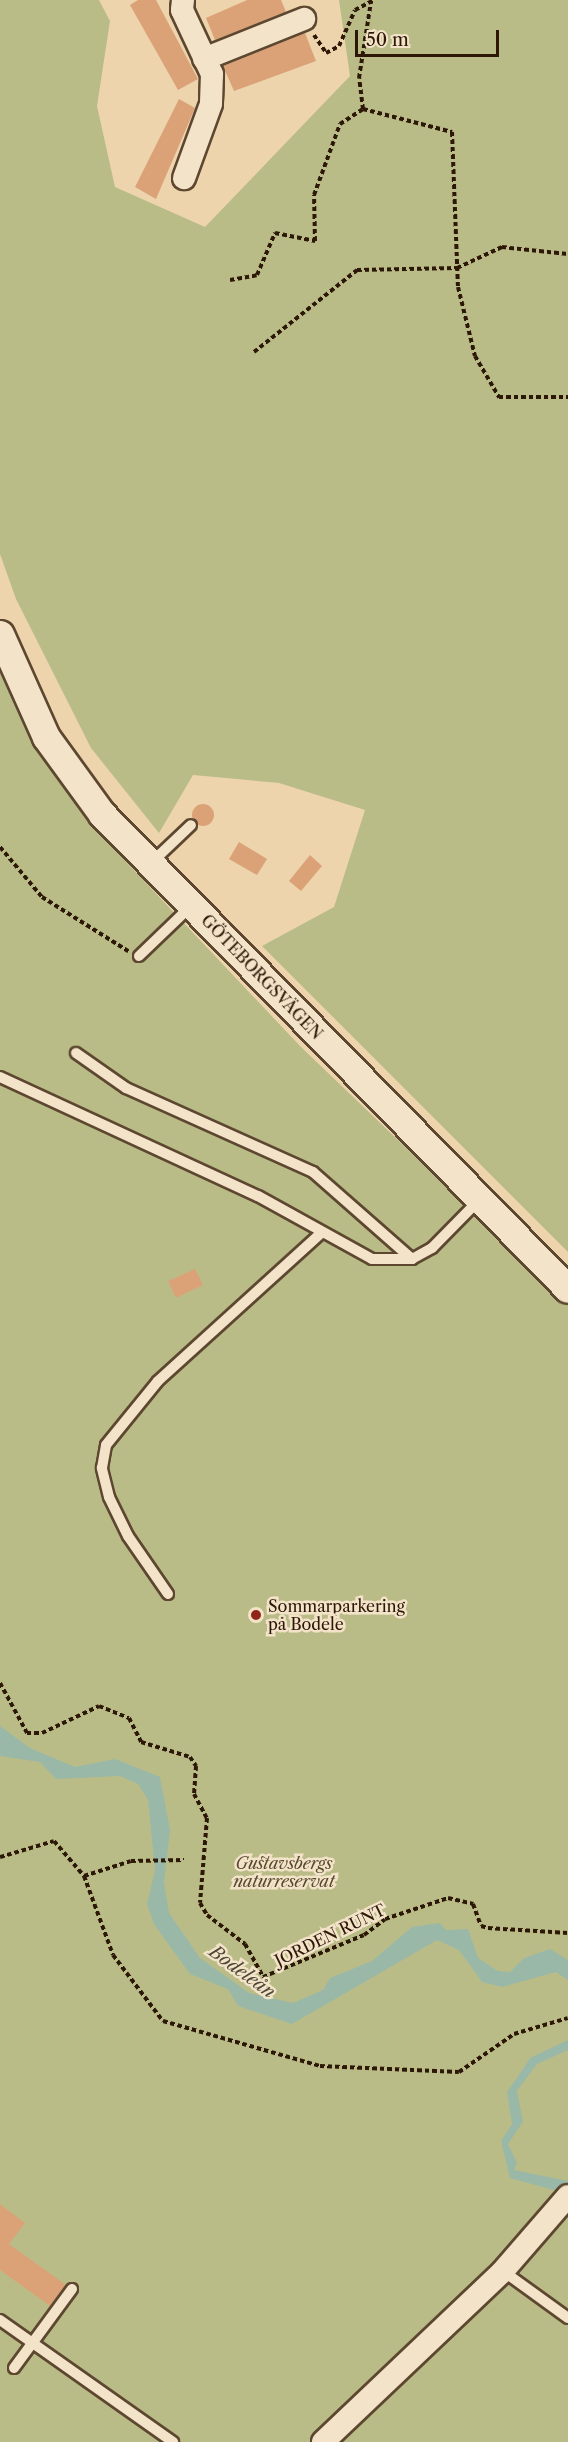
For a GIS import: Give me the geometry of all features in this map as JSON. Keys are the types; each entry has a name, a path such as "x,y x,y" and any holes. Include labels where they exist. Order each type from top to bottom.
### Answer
{"street":[{"path":"183,0 182,10 212,74 211,104 184,178"},
{"path":"204,59 304,19"},
{"name":"GÖTEBORGSVÄGEN","path":"0,634 46,737 102,814 568,1289"},
{"path":"323,2442 503,2271 562,2202"}],"lane":[{"path":"151,864 191,825"},
{"path":"139,956 192,905"},
{"path":"76,1053 126,1088 313,1172 412,1259"},
{"path":"0,1077 258,1196 320,1234 372,1259 412,1259 432,1248 480,1199"},
{"path":"168,1594 128,1536 109,1497 102,1468 106,1445 158,1381 320,1234"},
{"path":"503,2271 568,2318"},
{"path":"14,2368 72,2289"},
{"path":"0,2320 173,2442"}],"path":[{"path":"304,19 326,53 351,29 355,10 373,1"},
{"path":"363,109 359,78 373,1"},
{"path":"230,280 257,275 275,233 315,242 314,195 340,124 363,109 452,132 457,268 475,356 499,398 568,398"},
{"path":"254,352 357,270 387,265 457,268 502,247 568,254"},
{"path":"0,847 42,897 105,942 139,956"},
{"name":"JORDEN RUNT","path":"0,1683 27,1733 42,1733 99,1706 129,1718 141,1742 168,1746 190,1757 196,1766 194,1794 207,1818 200,1903 207,1916 245,1944 263,1977 364,1935 385,1919 448,1898 473,1904 481,1926 568,1933"},
{"path":"0,1857 54,1841 84,1876 113,1954 163,2021 320,2066 459,2072 514,2034 568,2018"},
{"path":"84,1876 131,1861 184,1860"}],"green space":[{"path":"0,0 99,0 110,21 97,106 115,187 205,227 350,76 339,0 568,0 568,1252 262,946 334,907 365,810 279,783 193,775 159,833 91,748 16,599 0,554"},
{"name":"Gustavsbergs naturreservat","path":"0,670 98,832 300,1046 568,1303 568,2442 0,2442"}],"shaded area":[{"name":"Bodeleån","path":"0,1726 30,1748 75,1767 115,1759 160,1777 170,1830 164,1882 169,1913 200,1958 249,1993 293,2003 323,1990 330,1978 372,1961 412,1927 440,1923 446,1930 468,1929 478,1958 498,1971 510,1972 524,1958 550,1949 568,1960 568,1980 556,1972 502,1987 482,1982 459,1950 437,1940 292,2024 238,2006 228,1989 190,1974 154,1924 147,1904 155,1871 148,1800 138,1784 120,1776 56,1779 40,1762 0,1756"},
{"path":"568,2040 568,2050 537,2064 517,2091 523,2122 508,2144 517,2163 514,2170 568,2181 568,2194 510,2178 501,2141 512,2124 507,2092 530,2058"}],"building":[{"path":"138,0 156,0 198,79 178,90 130,5"},
{"path":"247,0 281,0 286,12 215,40 206,18"},
{"path":"305,33 316,61 234,91 223,66"},
{"path":"179,99 195,108 156,199 135,187"},
{"path":"203,804 211,807 214,815 211,823 203,826 195,823 192,815 195,807"},
{"path":"239,842 267,859 257,875 229,859"},
{"path":"310,855 322,866 301,891 289,881"},
{"path":"195,1269 203,1285 176,1298 168,1281"},
{"path":"0,2204 25,2223 9,2244 66,2285 50,2306 0,2270"}],"place":[{"name":"Sommarparkering på Bodele","path":"256,1615"}]}
